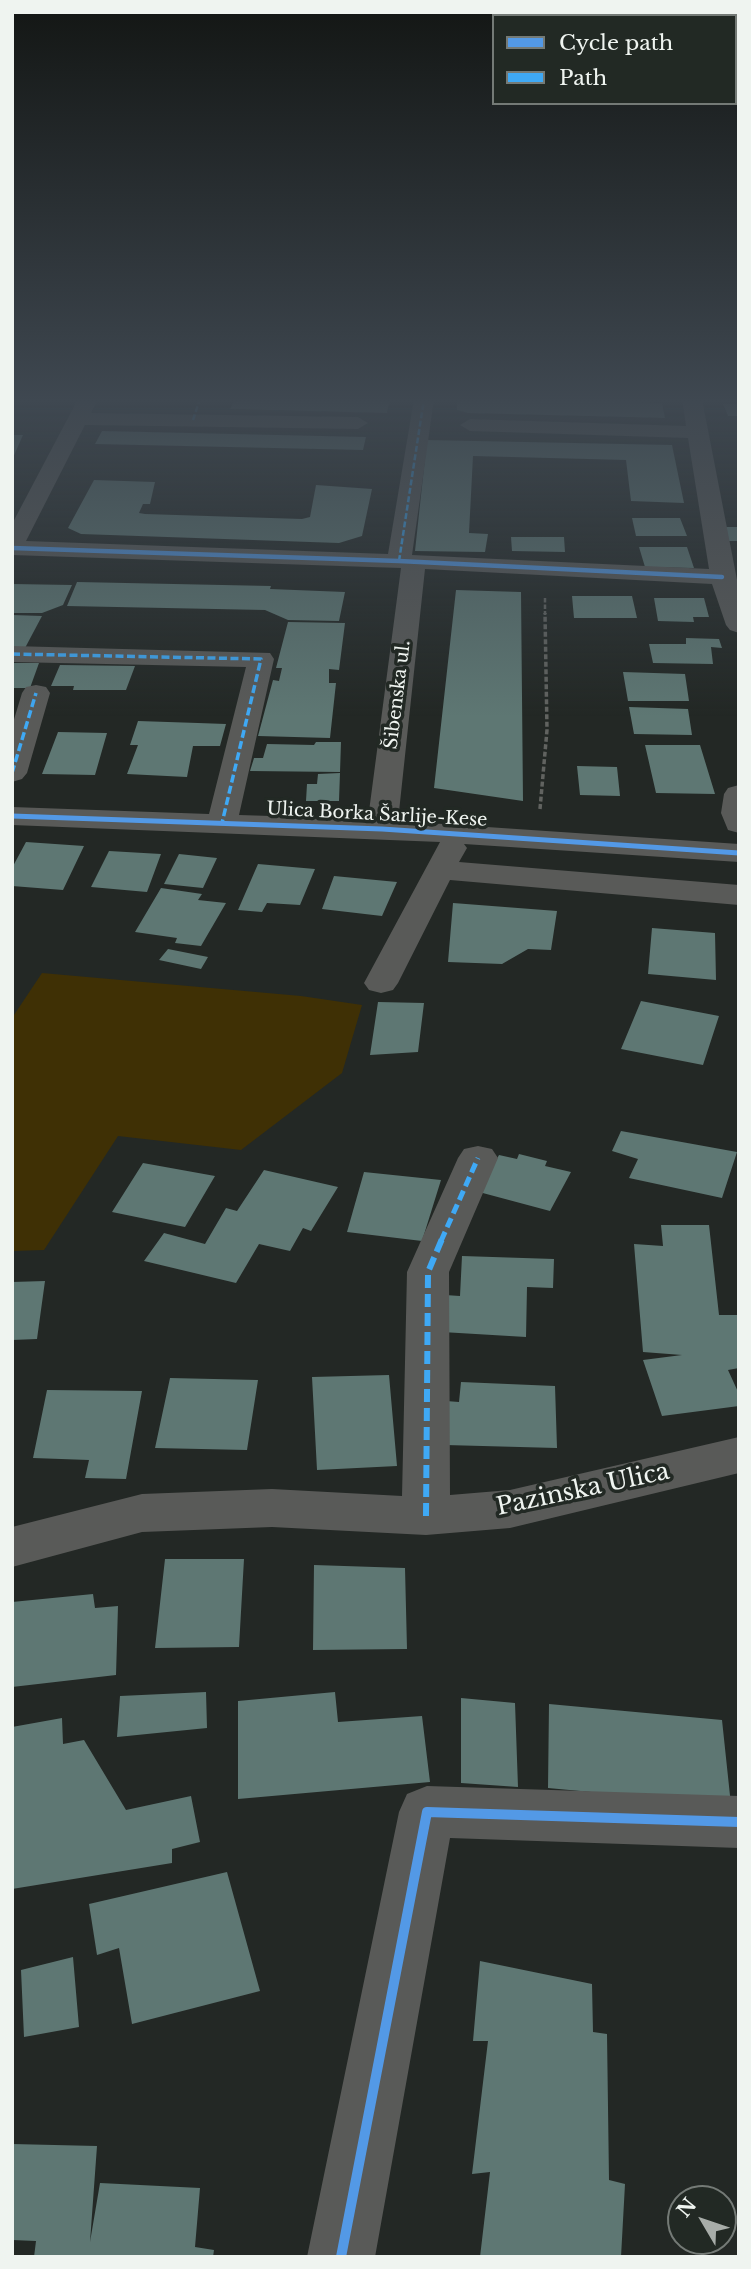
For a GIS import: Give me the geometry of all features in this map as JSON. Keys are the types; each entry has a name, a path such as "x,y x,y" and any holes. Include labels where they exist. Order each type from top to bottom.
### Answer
{"street":[{"path":"34,505 12,547 406,561 722,577"},
{"name":"Šibenska ul.","path":"382,830 412,505"},
{"path":"709,505 722,577 739,625"},
{"path":"12,654 261,659 222,823"},
{"path":"12,773 36,693"},
{"path":"739,794 736,813 739,824"},
{"name":"Ulica Borka Šarlije-Kese","path":"12,816 382,830 739,853"},
{"path":"381,983 457,835"},
{"path":"439,870 739,895"},
{"path":"426,1516 428,1272 478,1158"},
{"name":"Pazinska Ulica","path":"12,1547 142,1513 272,1508 426,1516 510,1509 739,1455"},
{"path":"341,2257 427,1812 739,1822"}],"path":[{"path":"538,841 547,730 545,569"}],"shaded area":[{"path":"42,973 301,996 362,1005 342,1073 241,1150 118,1136 44,1250 12,1251 12,1018"}],"building":[{"path":"81,505 143,505 139,513 145,514 302,519 310,517 312,505 369,505 362,536 339,543 81,534 68,528"},
{"path":"420,505 470,505 469,533 488,534 485,552 415,551"},
{"path":"632,518 680,518 687,536 636,536"},
{"path":"726,527 739,527 739,541 728,541"},
{"path":"511,537 564,537 565,552 512,551"},
{"path":"639,547 687,547 694,568 645,567"},
{"path":"77,582 271,586 270,589 345,592 339,621 288,620 265,610 67,606"},
{"path":"12,584 72,585 63,605 42,613 12,613"},
{"path":"456,590 521,592 523,801 434,788"},
{"path":"572,596 632,596 637,618 574,618"},
{"path":"654,598 704,598 709,617 693,617 694,622 658,621"},
{"path":"12,615 42,616 25,648 12,648"},
{"path":"288,622 345,623 339,670 329,669 329,683 336,683 330,738 258,736 273,680 279,681 282,668 276,668"},
{"path":"686,638 719,639 722,648 711,647 713,664 653,663 649,644 686,644"},
{"path":"12,663 39,663 30,688 12,688"},
{"path":"60,665 135,666 126,690 73,690 74,686 51,686"},
{"path":"623,672 685,674 689,701 628,701"},
{"path":"629,707 688,709 692,735 634,734"},
{"path":"138,721 226,724 220,746 193,746 187,777 127,774 138,745 130,745"},
{"path":"58,732 107,733 95,775 42,774"},
{"path":"316,742 341,742 340,772 250,771 254,758 263,758 267,744 314,745"},
{"path":"645,745 700,745 715,794 656,793"},
{"path":"577,766 617,767 620,796 580,795"},
{"path":"340,773 339,801 306,801 307,784 317,784 318,774"},
{"path":"26,842 84,846 63,890 12,886 12,868"},
{"path":"109,851 161,854 147,892 91,887"},
{"path":"179,854 217,858 203,888 164,884"},
{"path":"258,864 315,869 300,905 267,903 262,912 238,910"},
{"path":"334,876 397,882 382,916 322,909"},
{"path":"161,888 202,894 198,900 226,903 201,946 175,943 177,938 135,932"},
{"path":"453,903 557,911 551,950 528,949 502,964 448,962"},
{"path":"652,928 715,933 716,980 648,974"},
{"path":"168,949 208,957 201,969 159,960"},
{"path":"641,1001 719,1016 703,1065 621,1049"},
{"path":"378,1002 424,1003 418,1052 370,1055"},
{"path":"621,1131 737,1152 722,1198 629,1178 638,1159 612,1151"},
{"path":"519,1154 547,1161 545,1166 571,1172 550,1211 479,1192 499,1155 517,1159"},
{"path":"143,1163 215,1176 185,1227 112,1212"},
{"path":"264,1170 338,1187 311,1231 303,1228 290,1251 259,1244 236,1283 144,1261 164,1233 205,1244 226,1208 237,1211"},
{"path":"364,1172 441,1180 422,1241 347,1232"},
{"path":"661,1225 709,1225 719,1315 739,1315 739,1368 728,1370 739,1394 739,1406 662,1416 643,1360 682,1355 643,1352 634,1244 663,1246"},
{"path":"462,1256 554,1259 553,1288 527,1287 526,1337 442,1332 445,1295 460,1296"},
{"path":"45,1281 37,1339 12,1340 12,1282"},
{"path":"389,1375 397,1466 317,1470 312,1377"},
{"path":"170,1378 258,1380 247,1450 155,1448"},
{"path":"461,1382 555,1386 557,1448 445,1445 446,1401 459,1402"},
{"path":"47,1390 142,1391 126,1479 85,1478 89,1460 33,1458"},
{"path":"165,1559 244,1559 239,1647 155,1648"},
{"path":"314,1565 405,1568 407,1649 313,1650"},
{"path":"93,1594 95,1608 118,1606 116,1675 12,1687 12,1602"},
{"path":"206,1692 207,1728 117,1737 120,1696"},
{"path":"335,1692 338,1722 422,1716 430,1782 238,1799 238,1701"},
{"path":"461,1698 515,1703 518,1787 461,1783"},
{"path":"549,1704 722,1720 731,1805 548,1788"},
{"path":"62,1718 63,1744 84,1740 126,1810 191,1796 200,1842 172,1849 172,1863 12,1889 12,1727"},
{"path":"227,1872 260,1991 132,2024 119,1948 97,1955 89,1904"},
{"path":"73,1957 79,2027 24,2037 21,1970"},
{"path":"480,1961 592,1984 593,2032 607,2034 609,2180 625,2184 621,2257 480,2257 490,2172 472,2174 488,2041 473,2041"},
{"path":"12,2144 97,2146 90,2242 100,2183 200,2188 195,2247 214,2250 213,2257 34,2257 36,2241 12,2240"}],"marked path":[{"path":"399,561 408,505"},
{"path":"12,654 261,659 222,823"},
{"path":"12,773 36,693"},
{"path":"426,1516 428,1272 478,1158"}],"cycle path":[{"path":"12,548 399,561 722,577"},
{"path":"12,816 382,829 739,853"},
{"path":"341,2257 427,1812 739,1822"}]}
